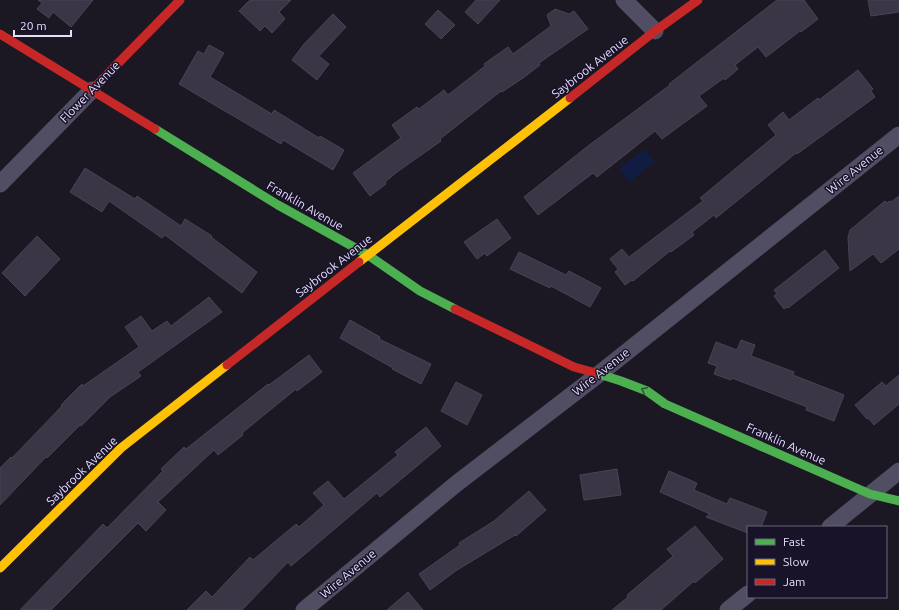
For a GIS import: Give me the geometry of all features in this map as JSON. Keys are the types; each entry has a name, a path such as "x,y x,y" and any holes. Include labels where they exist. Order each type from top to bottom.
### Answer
{"street":[{"name":"Flower Avenue","path":"0,184 180,0"},
{"path":"624,0 655,31"},
{"name":"Saybrook Avenue","path":"0,568 121,448 655,31 698,0"},
{"name":"Franklin Avenue","path":"0,34 278,205 368,255 420,291 476,320 574,367 621,381 647,391 664,404 870,494 899,501"},
{"name":"Wire Avenue","path":"304,610 456,484 599,374 899,134"},
{"path":"621,381 634,397"},
{"name":"Franklin Avenue","path":"645,403 664,404"},
{"path":"831,526 899,471"},
{"path":"728,610 747,595"}],"water":[{"path":"645,149 655,162 629,182 619,169"}],"building":[{"path":"38,0 93,0 71,27 53,12 49,18 37,9 42,3"},
{"path":"250,0 291,0 279,12 285,19 272,33 265,26 260,31 239,11"},
{"path":"476,0 500,0 478,24 465,12"},
{"path":"777,0 804,0 818,19 766,57 758,47 735,65 738,69 725,80 724,78 699,96 707,106 662,139 655,131 597,177 593,173 538,215 524,197 588,146 670,85 669,84"},
{"path":"868,0 899,0 899,12 871,16"},
{"path":"555,9 569,14 574,11 588,29 539,63 540,65 523,78 502,92 501,91 440,139 441,141 397,172 385,182 386,184 370,196 353,173 401,138 392,125 417,107 419,109 444,90 448,95 485,66 484,64 508,47 513,54 551,26 547,15"},
{"path":"438,10 455,25 441,39 425,24"},
{"path":"333,14 346,27 319,56 329,64 317,80 292,60 304,44"},
{"path":"209,45 224,53 210,77 272,114 274,110 319,138 320,136 344,150 333,170 283,140 281,144 179,84 198,51 204,54"},
{"path":"858,70 873,89 871,91 875,97 797,154 796,153 716,218 714,215 692,232 694,235 671,252 670,251 633,281 632,280 625,285 615,272 618,269 610,259 622,249 629,257 703,201 700,198 776,135 768,125 783,112 789,120 818,98 819,100"},
{"path":"85,168 135,199 137,196 181,226 185,219 212,236 211,237 257,272 242,293 165,235 162,238 109,201 102,212 70,192"},
{"path":"899,196 899,249 881,263 873,254 850,271 848,238 850,230 885,201 887,203 890,201 891,202"},
{"path":"497,219 511,238 487,256 485,253 477,259 464,242"},
{"path":"37,236 60,259 25,296 2,273"},
{"path":"825,250 839,268 788,308 787,307 784,309 774,296 777,294 774,290"},
{"path":"519,252 566,275 569,271 601,288 590,307 551,286 550,288 510,269"},
{"path":"209,297 222,312 138,372 141,376 110,397 47,458 46,457 0,505 0,468 11,457 12,458 82,384 83,386 139,347 125,327 141,316 152,331 167,321 171,326"},
{"path":"350,320 380,337 379,339 431,364 421,384 392,369 393,368 340,338"},
{"path":"741,340 755,345 751,356 794,372 793,375 844,395 834,421 806,410 807,407 732,378 731,380 714,374 717,366 708,363 716,342 737,350"},
{"path":"309,355 322,372 297,391 296,389 242,433 243,435 218,455 214,450 158,502 166,510 146,531 138,523 51,610 20,610 103,524 107,528 163,471 161,469 184,447 186,449 268,384 269,385"},
{"path":"899,375 899,404 874,425 855,405 882,382 886,386"},
{"path":"456,382 482,395 467,425 441,411"},
{"path":"426,427 441,446 380,497 377,493 291,566 288,562 242,610 187,610 206,591 212,597 250,557 253,560 296,524 299,527 324,505 313,493 328,481 344,499 398,455 395,452"},
{"path":"617,469 621,495 584,500 580,475"},
{"path":"669,471 697,483 694,490 727,504 730,498 767,512 761,526 747,526 747,533 706,517 710,514 660,492"},
{"path":"529,491 546,510 516,536 515,535 457,570 430,590 419,574 460,545 459,543 494,521"},
{"path":"695,526 723,559 695,583 694,581 661,610 612,610 628,597 627,595 673,556 667,549"},
{"path":"408,592 423,610 387,610"}],"traffic: fast":[{"path":"155,129 278,205 368,255 420,291 455,309"},
{"path":"596,373 647,391 665,404 870,494 899,501"}],"traffic: slow":[{"path":"359,262 570,98"},
{"path":"0,568 121,448 227,365"}],"traffic: jam":[{"path":"92,90 180,0"},
{"path":"570,98 655,31 698,0"},
{"path":"0,34 155,129"},
{"path":"227,365 359,262"},
{"path":"455,309 574,367 596,373"}]}
